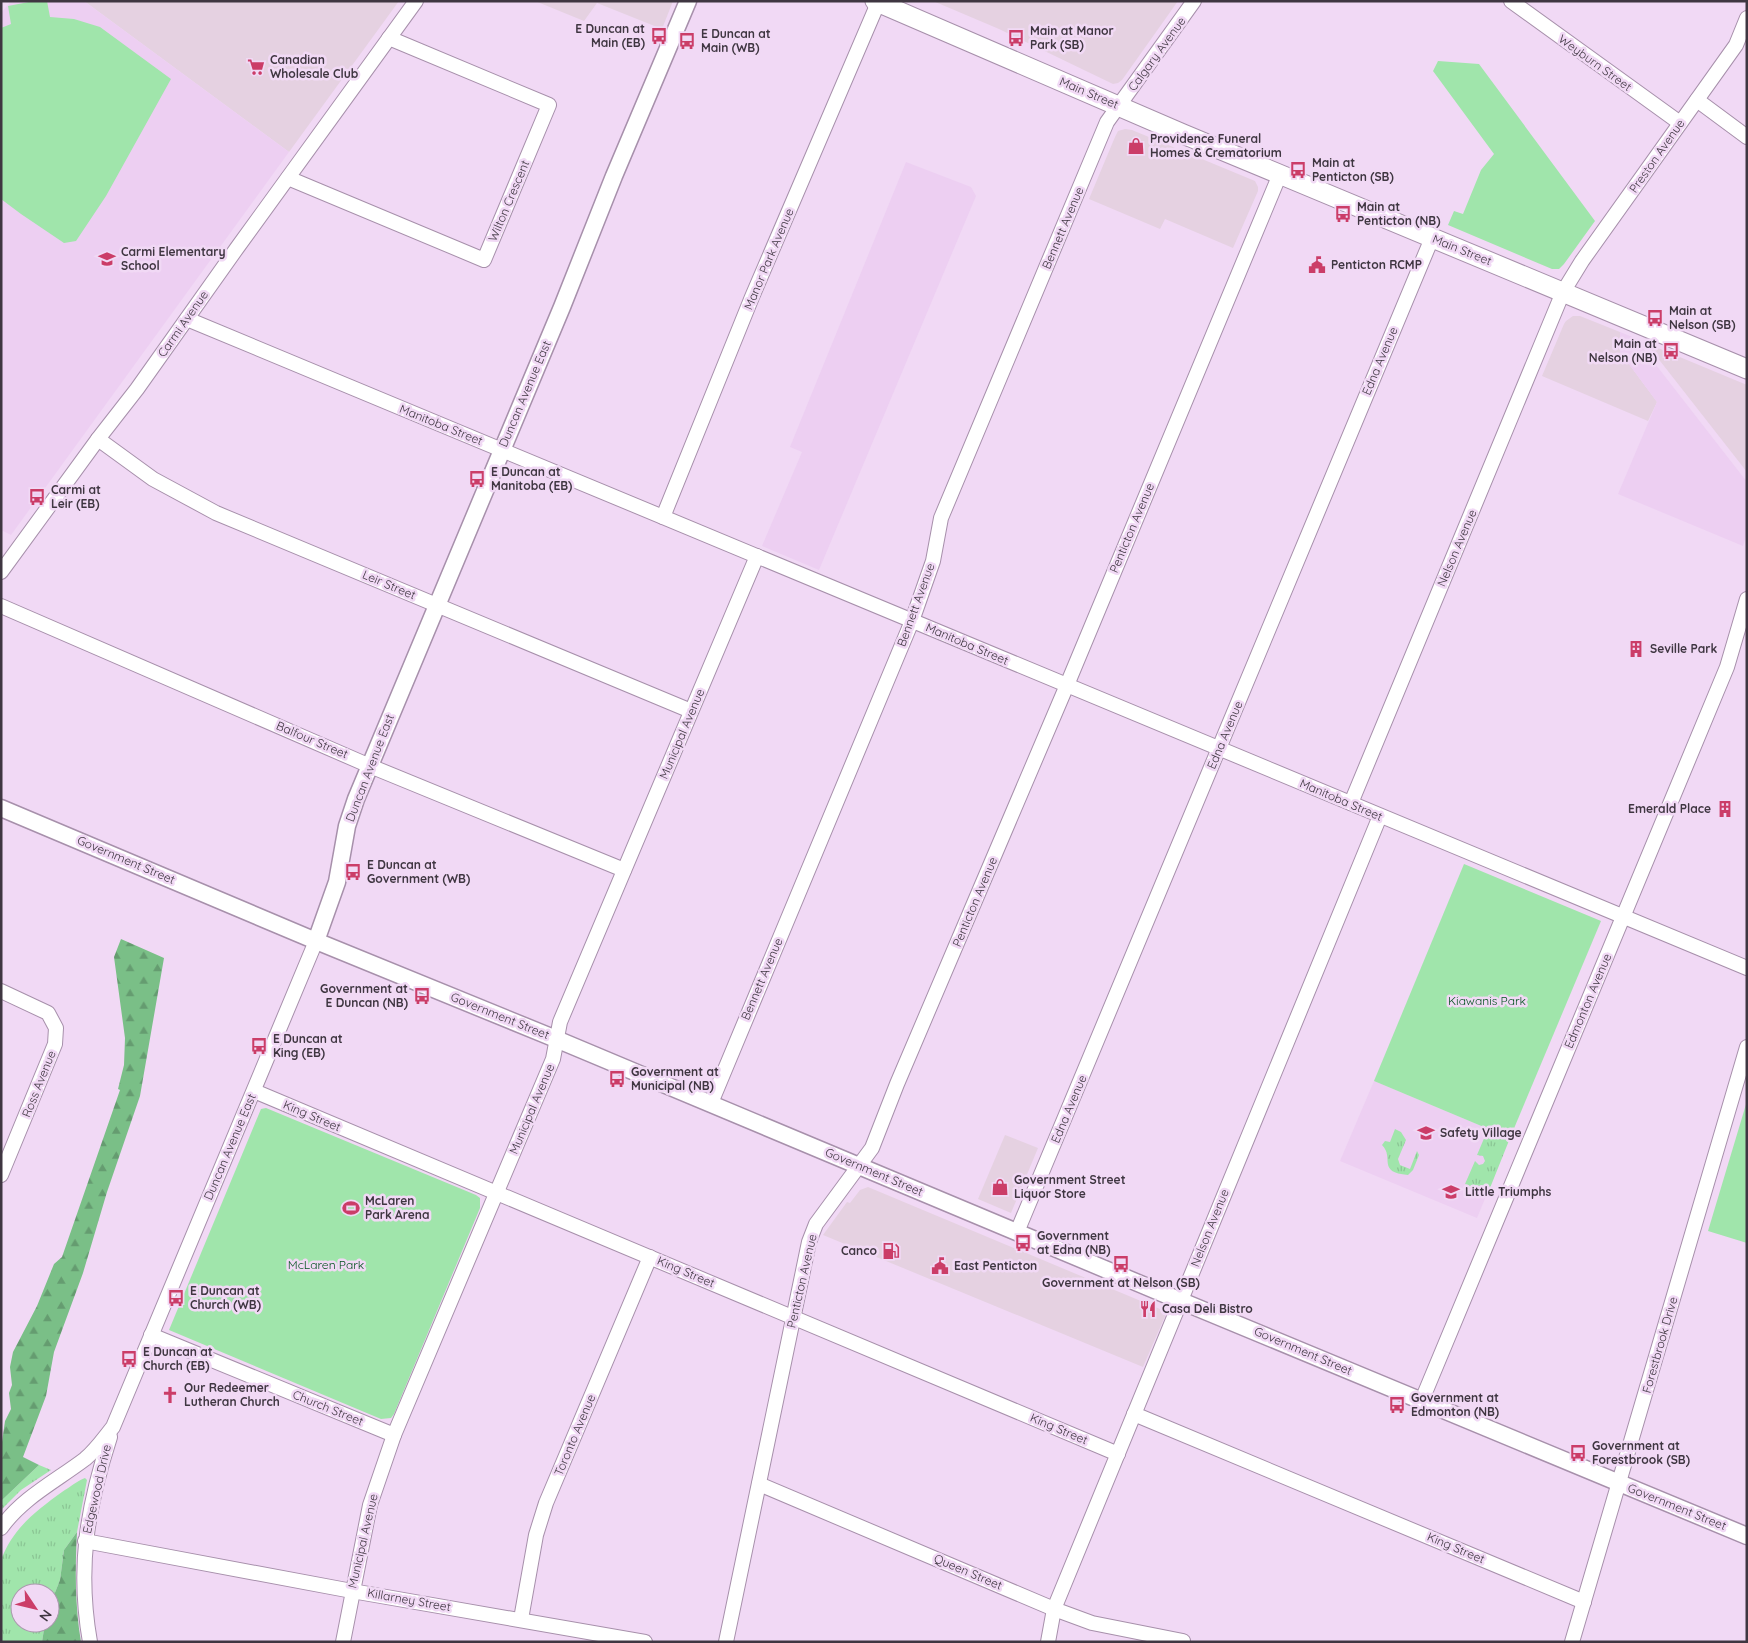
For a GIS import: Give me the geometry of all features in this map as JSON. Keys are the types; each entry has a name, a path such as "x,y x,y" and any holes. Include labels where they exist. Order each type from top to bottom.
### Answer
{"main road":[{"name":"Main Street","path":"876,2 1280,174 1747,369"}],"street":[{"name":"Carmi Avenue","path":"1,572 137,389 416,1"},
{"name":"Duncan Avenue East","path":"1,1528 23,1504 96,1449 113,1427 316,940 337,882 347,826 356,799 562,308 614,176 688,1"},
{"name":"Calgary Avenue","path":"1119,106 1194,1"},
{"name":"Weyburn Street","path":"1511,1 1680,123"},
{"name":"Manor Park Avenue","path":"663,517 752,297 876,2"},
{"name":"Preston Avenue","path":"1563,292 1582,261 1736,45 1747,18"},
{"name":"Wilton Crescent","path":"288,178 484,260 549,105 389,38"},
{"path":"1697,100 1747,136"},
{"name":"Bennett Avenue","path":"711,1103 912,620 933,561 941,518 1108,122 1119,106"},
{"name":"Penticton Avenue","path":"726,1642 809,1242 816,1224 872,1148 897,1084 1067,685 1280,174"},
{"name":"Edna Avenue","path":"1017,1232 1432,238"},
{"name":"Nelson Avenue","path":"1350,803 1563,292"},
{"name":"Manitoba Street","path":"187,319 1747,968"},
{"name":"Leir Street","path":"98,439 153,479 216,513 692,711"},
{"name":"Municipal Avenue","path":"343,1642 370,1505 394,1435 553,1059 560,1022 757,556"},
{"name":"Edmonton Avenue","path":"1422,1400 1727,667 1747,599"},
{"name":"Balfour Street","path":"1,606 370,766 624,870"},
{"name":"Government Street","path":"1,808 1747,1536"},
{"name":"Nelson Avenue","path":"1048,1642 1054,1609 1380,816"},
{"name":"Ross Avenue","path":"1,991 48,1013 56,1028 55,1044 3,1167"},
{"name":"Forestbrook Drive","path":"1572,1642 1747,1047"},
{"name":"King Street","path":"254,1091 1118,1454"},
{"name":"Toronto Avenue","path":"521,1619 536,1535 546,1503 650,1257"},
{"name":"Church Street","path":"151,1335 394,1435"},
{"name":"King Street","path":"1134,1414 1584,1602"},
{"name":"Edgewood Drive","path":"90,1642 84,1597 85,1541 90,1509 113,1427"},
{"name":"Queen Street","path":"759,1484 1054,1609 1092,1623 1183,1641"},
{"name":"Killarney Street","path":"85,1541 352,1591 645,1642"}],"shaded area":[{"name":"Carmi Elementary School","path":"11,1 84,1 289,152 11,535 1,530 1,13"},
{"path":"84,1 399,1 289,152"},
{"path":"535,1 673,1 662,29 597,3 584,21"},
{"path":"933,1 1178,1 1122,80 1113,84 999,29"},
{"path":"1132,130 1255,181 1258,191 1233,248 1165,219 1160,229 1089,199 1118,131"},
{"path":"906,162 971,187 976,196 819,570 762,546 802,452 790,447"},
{"path":"1573,316 1580,316 1620,332 1620,352 1657,402 1648,421 1542,376 1564,324"},
{"path":"1620,332 1635,338 1747,482 1747,533 1743,546 1618,494 1657,402 1620,352"},
{"path":"1646,343 1747,385 1747,472"},
{"name":"Safety Village","path":"1374,1081 1510,1138 1477,1218 1340,1161"},
{"path":"1005,1135 1038,1148 1011,1213 978,1199"},
{"path":"868,1187 1160,1309 1163,1315 1166,1314 1143,1367 823,1235 847,1202 850,1203 860,1190"}],"green space":[{"path":"34,1 47,1 50,17 74,19 100,27 171,79 106,196 76,241 64,243 1,199 1,28 11,24 8,6"},
{"path":"1438,61 1479,64 1595,221 1559,269 1552,269 1448,225 1454,211 1463,214 1481,170 1494,154 1433,71"},
{"name":"Kiawanis Park","path":"1464,864 1601,921 1510,1138 1374,1081"},
{"path":"121,939 164,958 140,1096 107,1192 83,1273 54,1352 46,1396 23,1457 39,1465 1,1501 1,1449 5,1421 11,1409 9,1393 12,1385 10,1367 13,1352 37,1306 54,1264 62,1257 120,1090 118,1089 124,1065 125,1038 114,957"},
{"path":"1747,1101 1747,1243 1708,1231"},
{"name":"McLaren Park","path":"266,1108 480,1198 480,1208 391,1418 381,1419 169,1330 261,1109"},
{"path":"1395,1129 1401,1132 1406,1140 1398,1159 1400,1165 1410,1169 1417,1151 1419,1155 1413,1170 1408,1175 1392,1171 1389,1168 1386,1150 1382,1145 1385,1141 1390,1142"},
{"path":"1488,1129 1510,1138 1488,1193 1465,1184 1475,1161 1479,1165 1485,1161 1483,1156 1477,1155"},
{"path":"39,1465 51,1470 21,1490 1,1510 1,1501"},
{"path":"85,1478 87,1480 77,1532 64,1550 59,1583 10,1583 10,1633 43,1633 42,1642 1,1642 1,1560 6,1549 19,1529 34,1513 76,1482"},
{"path":"77,1532 76,1587 81,1642 42,1642 43,1633 60,1633 59,1583 64,1550"}],"place":[{"name":"E Duncan at Main (EB)","path":"659,36"},
{"name":"Main at Manor Park (SB)","path":"1016,38"},
{"name":"E Duncan at Main (WB)","path":"687,41"},
{"name":"Canadian Wholesale Club","path":"256,67"},
{"name":"Providence Funeral Homes & Crematorium","path":"1136,146"},
{"name":"Main at Penticton (SB)","path":"1298,170"},
{"name":"Main at Penticton (NB)","path":"1343,214"},
{"name":"Carmi Elementary School","path":"107,259"},
{"name":"Penticton RCMP","path":"1317,265"},
{"name":"Main at Nelson (SB)","path":"1655,318"},
{"name":"Main at Nelson (NB)","path":"1671,351"},
{"name":"E Duncan at Manitoba (EB)","path":"477,479"},
{"name":"Carmi at Leir (EB)","path":"37,497"},
{"name":"Seville Park","path":"1636,649"},
{"name":"Emerald Place","path":"1725,809"},
{"name":"E Duncan at Government (WB)","path":"353,872"},
{"name":"Government at E Duncan (NB)","path":"422,996"},
{"name":"E Duncan at King (EB)","path":"259,1046"},
{"name":"Government at Municipal (NB)","path":"617,1079"},
{"name":"Safety Village","path":"1426,1133"},
{"name":"Government Street Liquor Store","path":"1000,1187"},
{"name":"Little Triumphs","path":"1451,1192"},
{"name":"McLaren Park Arena","path":"351,1208"},
{"name":"Government at Edna (NB)","path":"1023,1243"},
{"name":"Canco","path":"891,1251"},
{"name":"Government at Nelson (SB)","path":"1121,1264"},
{"name":"East Penticton","path":"940,1266"},
{"name":"E Duncan at Church (WB)","path":"176,1298"},
{"name":"Casa Deli Bistro","path":"1148,1309"},
{"name":"E Duncan at Church (EB)","path":"129,1359"},
{"name":"Our Redeemer Lutheran Church","path":"170,1395"},
{"name":"Government at Edmonton (NB)","path":"1397,1405"},
{"name":"Government at Forestbrook (SB)","path":"1578,1453"}]}
